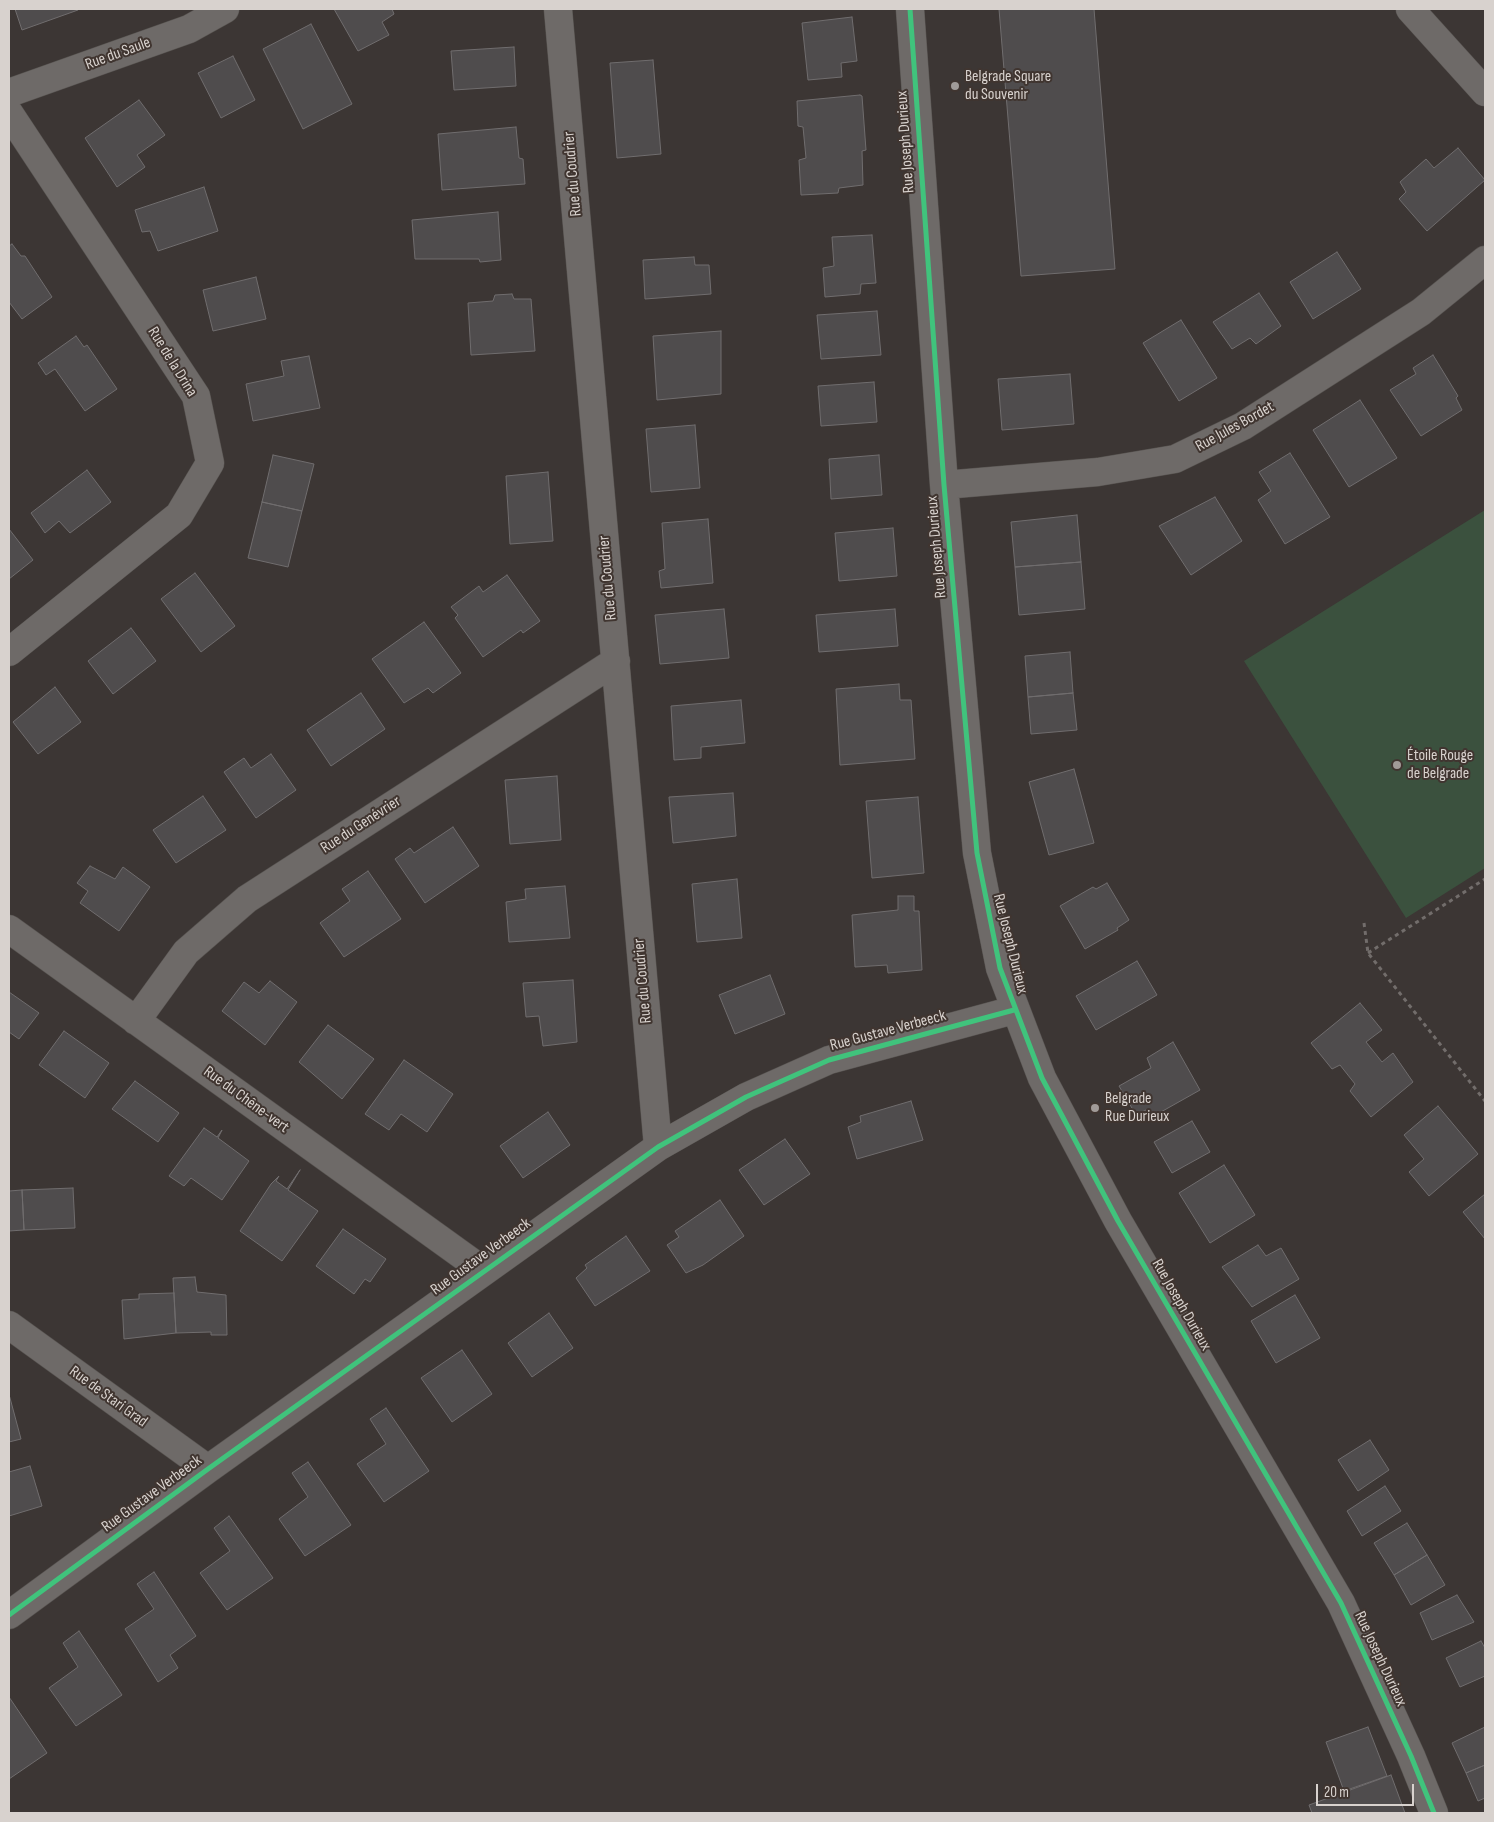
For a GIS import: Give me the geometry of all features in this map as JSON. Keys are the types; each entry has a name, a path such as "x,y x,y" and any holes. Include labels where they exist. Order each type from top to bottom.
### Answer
{"street":[{"name":"Rue du Saule","path":"9,93 189,29 225,9"},
{"name":"Rue du Coudrier","path":"558,9 658,1147"},
{"name":"Rue Joseph Durieux","path":"910,9 944,485 977,852 1000,968 1014,1010 1042,1078 1118,1221 1341,1603 1411,1756 1434,1813"},
{"path":"1410,9 1485,92"},
{"name":"Rue de la Drina","path":"9,113 196,396 210,463 180,515 9,652"},
{"name":"Rue Jules Bordet","path":"944,485 1098,472 1175,459 1243,426 1373,343 1421,312 1485,260"},
{"name":"Rue du Genévrier","path":"136,1021 186,952 247,899 616,661"},
{"name":"Rue du Chêne-vert","path":"9,929 484,1271"},
{"name":"Rue Gustave Verbeeck","path":"9,1615 208,1469 658,1147 746,1097 829,1060 1014,1010"},
{"name":"Rue de Stari Grad","path":"9,1326 208,1469"}],"path":[{"path":"1368,953 1485,879"},
{"path":"1364,923 1368,953 1485,1101"}],"green space":[{"name":"Étoile Rouge de Belgrade","path":"1485,510 1485,868 1406,918 1244,661"}],"building":[{"path":"15,9 78,9 78,10 22,30"},
{"path":"334,9 392,9 394,14 382,22 389,35 358,51"},
{"path":"999,9 1094,9 1115,269 1021,276"},
{"path":"852,17 857,61 841,63 842,77 808,80 802,23"},
{"path":"311,24 352,104 303,129 263,49"},
{"path":"514,47 516,86 454,90 451,51"},
{"path":"233,56 255,100 221,118 198,73"},
{"path":"653,60 661,154 617,158 610,63"},
{"path":"862,96 866,150 862,151 863,185 839,188 838,193 801,195 799,160 806,158 803,127 798,126 797,101"},
{"path":"139,100 165,135 137,155 145,167 117,187 85,138"},
{"path":"516,127 519,158 523,159 525,184 442,190 438,134"},
{"path":"1458,148 1485,180 1427,231 1399,199 1406,192 1400,182 1426,159 1434,168"},
{"path":"204,187 218,231 158,251 150,231 142,232 135,210"},
{"path":"498,212 501,260 480,262 479,259 415,259 412,220"},
{"path":"872,235 876,283 861,284 860,294 825,297 823,268 834,266 832,237"},
{"path":"12,244 21,256 25,256 52,297 22,319 9,302 9,246"},
{"path":"1337,252 1361,289 1313,319 1290,282"},
{"path":"694,257 695,265 709,265 711,294 645,299 643,260"},
{"path":"256,277 266,319 213,331 203,290"},
{"path":"1259,293 1281,326 1256,344 1250,338 1232,349 1213,322"},
{"path":"512,294 514,299 531,299 535,351 471,355 468,303 493,301 495,295"},
{"path":"877,311 881,355 821,359 817,315"},
{"path":"1181,320 1217,378 1179,401 1143,343"},
{"path":"721,331 721,394 657,400 653,336"},
{"path":"76,336 84,347 87,345 117,389 85,411 55,369 46,375 38,363"},
{"path":"1433,355 1458,396 1456,398 1462,410 1421,436 1390,390 1416,374 1413,368"},
{"path":"309,356 320,408 253,421 246,384 284,376 281,361"},
{"path":"1070,374 1074,424 1002,430 998,379"},
{"path":"874,382 877,422 821,426 818,386"},
{"path":"1360,400 1397,458 1349,487 1313,430"},
{"path":"695,425 700,488 651,492 646,429"},
{"path":"1290,453 1330,517 1285,544 1258,500 1271,491 1259,472"},
{"path":"273,455 314,464 302,511 262,502"},
{"path":"879,455 882,495 831,499 829,459"},
{"path":"87,470 111,502 70,533 59,521 45,533 31,513"},
{"path":"548,472 553,541 510,544 506,476"},
{"path":"1215,497 1242,541 1191,575 1159,526"},
{"path":"262,502 302,511 288,567 248,558"},
{"path":"1077,515 1081,562 1015,567 1011,522"},
{"path":"708,519 713,583 661,588 659,571 665,569 662,523"},
{"path":"893,528 897,576 839,581 835,533"},
{"path":"9,529 33,560 9,579"},
{"path":"1081,562 1085,609 1019,615 1015,567"},
{"path":"195,573 235,626 201,652 161,599"},
{"path":"507,575 540,621 523,633 521,630 483,657 455,618 458,615 451,607 479,586 483,592"},
{"path":"724,609 729,658 660,664 655,615"},
{"path":"895,609 898,646 819,652 816,615"},
{"path":"424,622 461,673 433,693 428,688 404,703 372,659"},
{"path":"131,628 156,661 113,694 88,661"},
{"path":"1070,652 1073,693 1028,697 1025,656"},
{"path":"899,684 900,700 911,700 915,759 840,765 836,689"},
{"path":"55,687 81,722 38,754 13,722"},
{"path":"361,693 385,729 331,766 307,730"},
{"path":"1073,693 1077,730 1031,734 1028,697"},
{"path":"741,700 745,743 701,747 701,758 674,760 671,706"},
{"path":"271,754 296,790 256,818 224,772 244,758 251,768"},
{"path":"1074,769 1094,843 1049,855 1029,782"},
{"path":"557,776 561,840 510,844 505,780"},
{"path":"733,793 736,836 673,843 669,797"},
{"path":"203,796 226,830 176,863 153,830"},
{"path":"918,797 924,873 872,878 866,801"},
{"path":"453,827 479,866 425,903 395,859 410,848 414,853"},
{"path":"90,866 115,879 123,867 150,887 119,931 80,903 88,891 77,883"},
{"path":"368,871 401,919 344,957 320,923 350,901 342,889"},
{"path":"737,879 742,938 697,942 692,884"},
{"path":"1107,883 1129,920 1117,928 1118,930 1085,949 1060,906 1093,887 1096,889"},
{"path":"565,886 570,938 509,942 506,902 526,899 525,889"},
{"path":"898,896 914,896 914,911 919,911 922,970 888,973 887,965 855,967 852,915 898,910"},
{"path":"1137,961 1157,995 1096,1030 1076,996"},
{"path":"770,975 785,1014 735,1034 719,995"},
{"path":"573,980 577,1042 543,1046 539,1016 526,1017 523,983"},
{"path":"270,981 297,1002 265,1045 222,1011 244,982 259,993"},
{"path":"9,992 39,1013 19,1039 9,1032"},
{"path":"1360,1003 1382,1030 1366,1042 1382,1062 1393,1053 1413,1082 1371,1117 1350,1091 1355,1084 1340,1065 1332,1069 1311,1043"},
{"path":"328,1025 374,1059 342,1099 299,1062"},
{"path":"64,1031 109,1063 85,1098 39,1065"},
{"path":"1173,1042 1200,1090 1152,1117 1146,1110 1136,1115 1119,1086 1151,1068 1147,1058"},
{"path":"404,1060 453,1094 427,1132 401,1114 389,1130 365,1114"},
{"path":"135,1081 179,1113 158,1142 112,1109"},
{"path":"911,1101 923,1140 857,1159 848,1127 861,1122 860,1116"},
{"path":"1438,1106 1478,1154 1429,1196 1409,1172 1424,1159 1404,1135"},
{"path":"548,1112 570,1145 523,1178 500,1146"},
{"path":"1192,1121 1210,1152 1172,1173 1154,1142"},
{"path":"204,1128 217,1137 222,1130 218,1138 249,1161 222,1200 191,1178 184,1186 169,1176"},
{"path":"785,1139 810,1174 764,1205 739,1170"},
{"path":"1224,1165 1255,1215 1210,1243 1179,1193"},
{"path":"300,1170 288,1190 318,1211 282,1261 240,1231 271,1184 279,1176 276,1181 287,1189"},
{"path":"73,1188 75,1228 24,1230 22,1190"},
{"path":"22,1190 24,1230 9,1231 9,1191"},
{"path":"1485,1194 1485,1239 1463,1212"},
{"path":"720,1200 744,1236 703,1265 686,1273 667,1245 679,1237 675,1231"},
{"path":"343,1229 386,1259 370,1282 365,1279 354,1294 316,1266"},
{"path":"626,1236 650,1271 595,1306 576,1278 587,1268 585,1265"},
{"path":"1258,1245 1266,1256 1281,1248 1299,1279 1252,1307 1222,1267"},
{"path":"195,1277 197,1292 226,1295 227,1335 211,1335 211,1332 176,1333 173,1278"},
{"path":"174,1293 176,1333 124,1339 122,1300 139,1299 139,1294"},
{"path":"1295,1295 1320,1338 1276,1363 1251,1321"},
{"path":"549,1313 573,1348 532,1377 508,1343"},
{"path":"462,1350 492,1394 452,1422 421,1378"},
{"path":"9,1399 21,1439 9,1442"},
{"path":"386,1408 429,1471 384,1502 357,1464 386,1444 370,1419"},
{"path":"1370,1440 1389,1470 1358,1491 1338,1460"},
{"path":"308,1462 351,1525 305,1556 279,1519 308,1497 292,1473"},
{"path":"30,1466 42,1506 9,1516 9,1472"},
{"path":"1385,1486 1401,1511 1362,1536 1347,1511"},
{"path":"229,1516 273,1578 227,1610 200,1573 230,1551 214,1528"},
{"path":"1407,1523 1427,1555 1394,1575 1374,1543"},
{"path":"1427,1555 1445,1585 1411,1605 1394,1575"},
{"path":"154,1572 196,1636 170,1655 178,1668 158,1682 125,1629 154,1609 137,1584"},
{"path":"1457,1595 1474,1622 1432,1640 1420,1613"},
{"path":"79,1631 122,1695 76,1726 49,1688 78,1667 63,1643"},
{"path":"1481,1641 1485,1648 1485,1676 1460,1687 1446,1658"},
{"path":"9,1697 47,1753 9,1779"},
{"path":"1368,1727 1387,1776 1344,1791 1326,1742"},
{"path":"1485,1727 1485,1765 1466,1773 1452,1743"},
{"path":"1485,1765 1485,1798 1478,1801 1466,1773"},
{"path":"1391,1775 1405,1813 1312,1813 1309,1805"}],"cycle path":[{"path":"910,9 944,485 977,853 1000,968 1042,1078 1118,1221 1341,1603 1411,1756 1434,1813"},
{"path":"9,1615 208,1469 658,1147 746,1097 829,1060 1014,1010"}],"place":[{"name":"Belgrade Square du Souvenir","path":"955,86"},
{"name":"Étoile Rouge de Belgrade","path":"1397,765"},
{"name":"Belgrade Rue Durieux","path":"1095,1108"}]}
